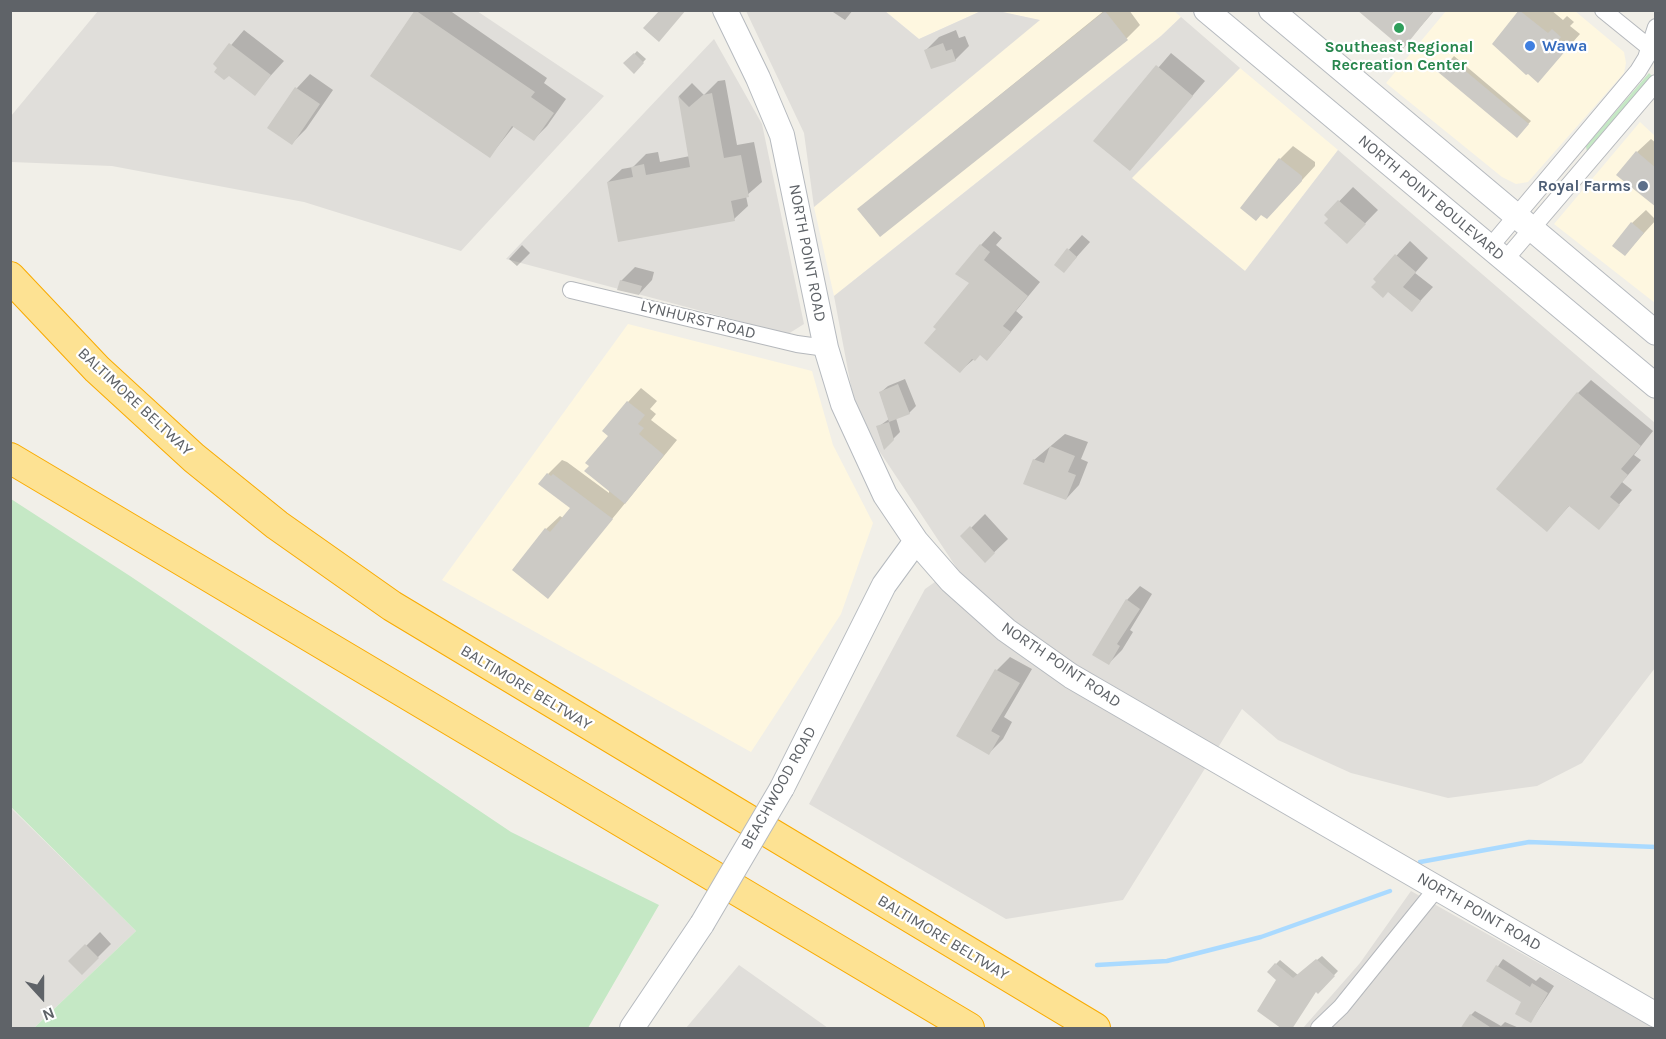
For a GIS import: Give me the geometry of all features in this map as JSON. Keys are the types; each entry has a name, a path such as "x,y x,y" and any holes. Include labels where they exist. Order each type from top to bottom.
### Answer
{"highway":[{"name":"BALTIMORE BELTWAY","path":"10,277 97,369 194,458 278,525 383,600 502,674 1095,1029"},
{"path":"10,458 969,1029"}],"street":[{"name":"NORTH POINT ROAD","path":"725,10 758,78 782,135 825,348 843,404 866,460 885,495 916,541 951,581 978,607 1058,667 1656,1015"},
{"name":"NORTH POINT BOULEVARD","path":"1206,10 1656,386"},
{"path":"1271,10 1656,333"},
{"path":"1604,10 1653,50"},
{"path":"1524,223 1653,50 1656,27"},
{"path":"1497,254 1656,83"},
{"name":"LYNHURST ROAD","path":"571,290 797,344 825,348"},
{"name":"BEACHWOOD ROAD","path":"632,1029 702,924 782,788 884,585 916,541"},
{"path":"1319,1029 1341,1007 1437,888"}],"shaded area":[{"path":"1173,10 1181,17 1161,36 834,296 814,207 1039,20 998,11"},
{"path":"98,11 477,11 604,96 461,251 304,202 112,166 11,162 11,116"},
{"path":"746,11 885,11 919,39 981,11 998,11 1040,20 814,207 804,133"},
{"path":"885,11 981,11 919,39"},
{"path":"1446,11 1575,11 1624,52 1626,63 1624,73 1528,182 1516,184 1502,177 1386,83"},
{"path":"1181,17 1240,68 1132,178 1245,271 1338,150 1655,423 1655,668 1582,763 1537,786 1448,798 1351,773 1278,740 1242,709 1123,900 1006,919 809,804 925,589 956,567 878,449 853,397 834,296 1161,36"},
{"path":"714,39 762,124 804,324 788,334 506,259"},
{"path":"1240,68 1338,150 1245,271 1131,178"},
{"path":"1640,122 1655,136 1655,303 1554,224"},
{"path":"628,324 812,371 833,445 873,523 841,614 751,752 442,580"},
{"path":"10,807 136,931 34,1028 11,1028"},
{"path":"1411,891 1654,1028 1303,1028 1360,963"},
{"path":"739,965 828,1028 686,1028"}],"green space":[{"path":"1649,73 1653,77 1587,152 1586,146"},
{"path":"11,499 130,576 511,832 659,905 588,1028 34,1028 136,931 11,807"}],"building":[{"path":"415,10 535,92 531,97 554,113 534,141 512,126 490,158 370,76"},
{"path":"660,10 686,10 659,42 643,28"},
{"name":"Southeast Regional Recreation Center","path":"1357,10 1434,10 1403,49"},
{"name":"Wawa","path":"1519,10 1548,33 1552,29 1561,37 1558,41 1567,49 1538,83 1492,44"},
{"path":"1105,11 1128,40 880,237 857,209"},
{"path":"229,43 271,75 255,96 229,76 224,80 214,72 217,68 213,64"},
{"path":"943,43 946,51 952,49 956,61 931,69 924,50"},
{"path":"634,53 644,63 634,74 623,63"},
{"path":"1450,58 1529,124 1517,138 1438,72"},
{"path":"1156,65 1193,96 1130,171 1093,141"},
{"path":"295,87 320,104 292,145 267,128"},
{"path":"712,93 724,158 741,155 749,197 731,201 735,221 618,242 607,182 633,177 631,167 644,164 646,175 690,167 678,96 689,107 703,95"},
{"name":"Royal Farms","path":"1636,151 1656,168 1656,207 1616,175"},
{"path":"1279,158 1302,176 1302,181 1267,219 1261,215 1256,221 1240,208"},
{"path":"1338,200 1366,224 1347,244 1324,223 1328,219 1324,215"},
{"name":"Royal Farms","path":"1631,222 1644,233 1625,256 1612,246"},
{"path":"980,244 990,252 984,260 1028,296 1003,326 1011,332 987,361 980,355 975,361 972,359 960,373 924,343 936,329 933,327 969,283 955,274"},
{"path":"1067,248 1077,257 1064,273 1054,265"},
{"path":"1395,254 1416,272 1403,287 1421,301 1412,312 1388,292 1383,298 1371,287 1376,282 1373,279"},
{"path":"620,280 642,286 639,295 617,290"},
{"path":"898,384 910,414 889,422 879,392"},
{"path":"1577,392 1641,446 1621,469 1628,475 1610,497 1620,505 1599,530 1569,506 1547,532 1496,489"},
{"path":"627,401 645,415 638,424 644,428 639,434 664,455 625,504 584,471 589,466 585,463 608,436 602,431"},
{"path":"889,422 894,440 884,450 876,426"},
{"path":"1050,446 1075,456 1068,472 1076,475 1066,500 1023,484 1033,459 1044,463"},
{"path":"547,473 551,476 553,474 613,519 548,599 512,570 545,528 550,532 570,508 538,484"},
{"path":"970,526 995,553 985,563 960,536"},
{"path":"1126,599 1140,609 1117,644 1120,646 1109,665 1092,655"},
{"path":"995,669 1020,683 991,731 1000,736 989,755 956,736"},
{"path":"85,944 99,958 82,975 68,961"},
{"path":"1316,959 1335,976 1318,994 1316,992 1292,1029 1282,1029 1257,1011 1276,980 1267,972 1275,963 1293,978"},
{"path":"1496,965 1530,987 1532,983 1548,993 1531,1023 1515,1014 1521,1002 1486,981"},
{"path":"1470,1014 1493,1029 1460,1029"}],"waterway":[{"path":"1420,862 1529,842 1656,847"},
{"path":"1097,965 1167,961 1261,937 1390,891"}],"place":[{"name":"Southeast Regional Recreation Center","path":"1399,28"},
{"name":"Wawa","path":"1530,46"},
{"name":"Royal Farms","path":"1643,186"}]}
